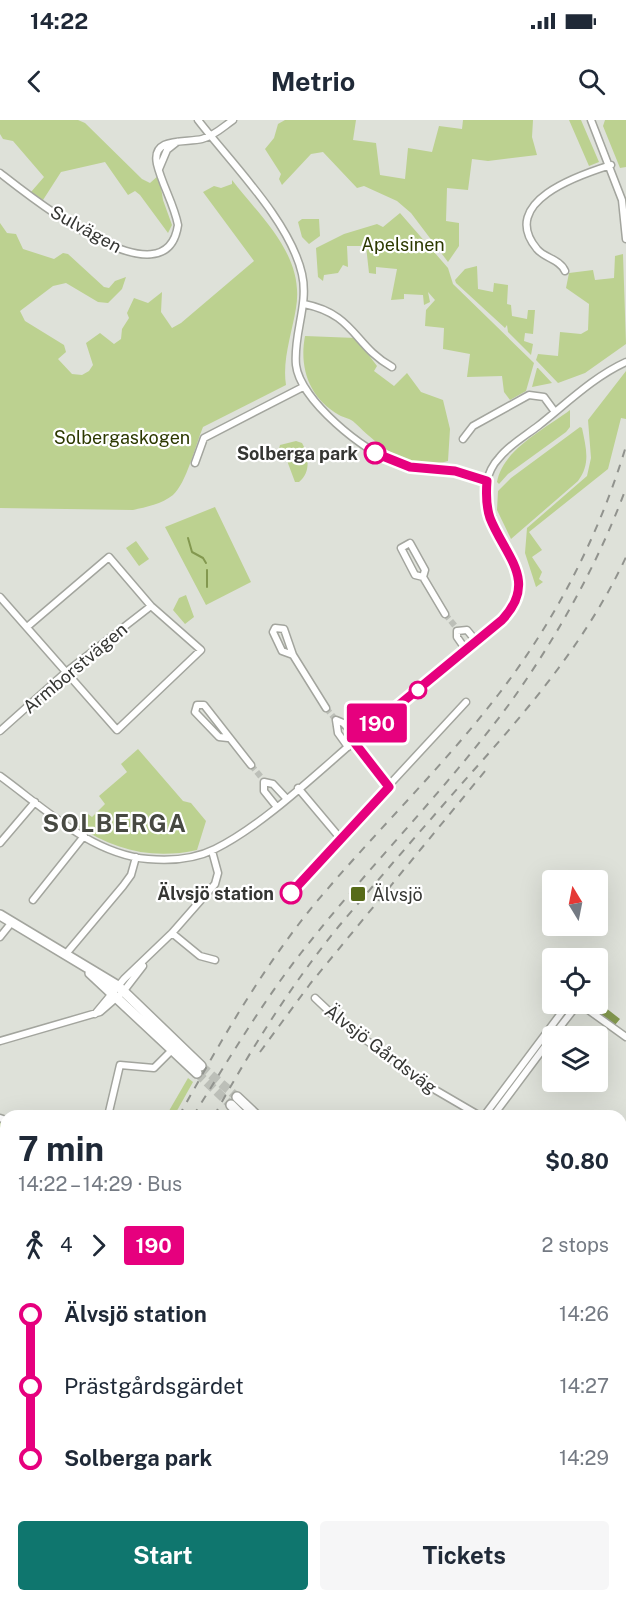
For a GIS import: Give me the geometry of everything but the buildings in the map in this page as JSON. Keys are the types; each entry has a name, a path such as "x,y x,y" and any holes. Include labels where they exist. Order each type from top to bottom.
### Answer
{"main road":[{"path":"0,915 87,969 117,993 199,1070 171,1051 117,993"},
{"path":"237,1097 251,1110"},
{"path":"231,1105 236,1110"}],"street":[{"path":"198,120 284,232 302,274 304,304 296,359 303,387 320,409 386,459 410,467 455,471 487,481"},
{"path":"210,136 233,120"},
{"path":"591,120 611,165 624,208 626,239"},
{"name":"Sulvägen","path":"0,173 42,205 104,243 145,256 160,252 177,233 177,219 159,169 166,150 177,142 210,136"},
{"path":"565,271 561,264 541,253 533,243 527,222 531,210 542,194 611,165"},
{"path":"304,304 331,311 351,328 378,359 392,367"},
{"path":"0,776 84,836 105,848 136,857 170,859 212,851 251,826 512,610 519,587 512,558 490,518 487,481 498,459 606,373 626,362"},
{"path":"195,463 204,438 303,387"},
{"path":"463,439 473,426 529,395 544,397 555,412"},
{"path":"423,577 415,575 401,548 410,543 424,570 423,577 445,614"},
{"path":"0,597 117,730 201,650 151,606 109,556 27,627"},
{"name":"Armborstvägen","path":"0,731 66,672 151,606"},
{"path":"466,650 455,634 457,628 467,630 476,641"},
{"path":"293,655 326,708"},
{"path":"298,788 340,838 466,702"},
{"path":"228,738 219,737 195,712 197,705 204,705 226,730 228,738 251,765"},
{"path":"353,742 389,787"},
{"path":"276,806 264,791 263,779 273,784 286,798"},
{"path":"0,843 35,802"},
{"path":"33,900 84,836"},
{"path":"0,1041 95,1014 172,933 218,878 212,851"},
{"path":"65,955 131,875 136,857"},
{"path":"0,937 12,922"},
{"path":"172,933 200,956 214,960"},
{"name":"Älvsjö Gårdsväg","path":"315,998 333,1015 420,1081 471,1110"},
{"path":"487,1110 560,1014"},
{"path":"561,1026 570,1014"},
{"path":"595,1014 626,1037"},
{"path":"497,1110 542,1050"},
{"path":"109,1110 120,1065 154,1068 171,1051"}],"green space":[{"path":"0,120 78,120 85,123 142,179 150,183 159,175 163,200 172,225 168,233 140,195 135,191 128,195 105,162 61,172 43,200 31,192 44,177 13,141 3,139 0,134"},
{"path":"285,120 356,120 353,140 376,143 380,175 405,179 408,148 432,152 439,126 462,129 463,120 533,120 532,137 537,155 488,161 472,159 468,190 447,188 446,221 459,223 459,246 448,262 411,213 397,201 364,186 357,188 323,152 311,154 282,185 279,179 281,174 265,149 274,138 278,124"},
{"path":"569,120 581,120 599,162 589,166"},
{"path":"605,120 626,120 626,167 620,168 603,126"},
{"name":"Solbergaskogen","path":"232,180 278,238 294,271 297,289 296,308 286,356 286,385 203,427 178,490 159,503 133,510 0,508 0,223 7,233 16,234 23,249 54,259 63,253 68,254 104,287 109,288 115,281 126,277 122,289 108,303 98,302 66,283 53,286 20,311 25,321 64,345 66,352 58,359 72,374 82,375 93,365 86,343 100,333 114,344 121,339 122,329 129,318 127,313 134,298 148,303 162,292 161,312 172,328 181,323 254,261 203,192 214,186 221,188 232,184"},
{"name":"Apelsinen","path":"400,213 448,268 453,284 534,363 526,391 510,400 504,392 502,376 467,377 470,354 443,349 444,328 425,326 426,310 435,300 428,292 430,302 424,305 423,295 404,294 404,299 391,300 397,269 376,267 376,274 369,273 366,246 347,246 348,267 343,265 338,273 324,275 323,281 318,277 316,248 344,234 377,224 383,227"},
{"path":"302,219 319,219 320,236 309,244 302,237 298,222"},
{"path":"623,254 626,344 585,373 558,383 536,360 538,354 558,356 560,332 581,334 588,330 589,304 566,288 569,273 593,270 595,280 614,278 615,256"},
{"path":"477,266 478,289 493,292 494,283 508,285 507,304 511,305 512,316 527,319 528,310 535,310 533,334 525,333 524,341 533,344 531,355 508,332 507,325 505,328 456,283 455,280 465,269"},
{"path":"305,336 356,338 377,366 374,371 394,386 407,373 421,392 443,400 450,429 448,461 434,464 421,463 397,456 375,441 353,421 329,408 313,391 308,381 304,359"},
{"path":"538,368 552,383 532,387"},
{"path":"626,371 626,419 621,418 608,469 529,532 542,550 532,557 542,572 539,579 543,582 536,587 525,553 527,528 587,476 591,458 588,420"},
{"path":"570,410 570,427 566,432 508,474 499,484 497,482 501,470 516,450 537,432"},
{"path":"580,427 585,442 586,456 582,475 511,539 497,510 498,491 511,478"},
{"path":"296,441 302,443 307,458 306,474 299,482 295,482 286,458 278,452 280,445"},
{"path":"215,507 251,582 206,605 165,527"},
{"path":"136,541 149,559 139,566 126,548"},
{"path":"186,595 194,617 185,624 173,610 179,598"},
{"path":"138,749 183,801 191,803 206,821 197,850 164,854 134,851 105,841 76,825 88,814 92,817 105,804 99,796 127,772 121,764"},
{"path":"188,1078 193,1082 177,1110 169,1110"}],"shaded area":[{"path":"608,1010 620,1019 615,1025 600,1014 608,1014"}],"waterway":[{"path":"188,538 192,552 203,558 206,563"},
{"path":"207,570 207,587"}],"tunnel":[{"path":"445,614 455,626"},
{"path":"326,708 336,720"},
{"path":"251,765 261,777"},
{"path":"201,1066 237,1097"},
{"path":"197,1073 231,1105"}],"railway":[{"path":"182,1110 242,1008 294,930 336,879 476,722 519,667 556,607 589,545 626,446"},
{"path":"197,1110 286,972 510,703 544,652 575,599 603,544 626,488"},
{"path":"217,1110 242,1066 304,971 339,926 537,696 594,615 626,557"},
{"path":"260,1052 310,984 490,765"}],"bus line":[{"name":"190","path":"291,893 389,787 354,742 502,620 512,610 518,596 517,572 488,511 487,481 455,471 410,467 375,453"}],"place":[{"name":"Solberga park","path":"375,453"},
{"name":"Älvsjö station","path":"291,893"},
{"name":"Älvsjö","path":"358,894"}],"district":[{"name":"SOLBERGA","path":"115,823"}]}
